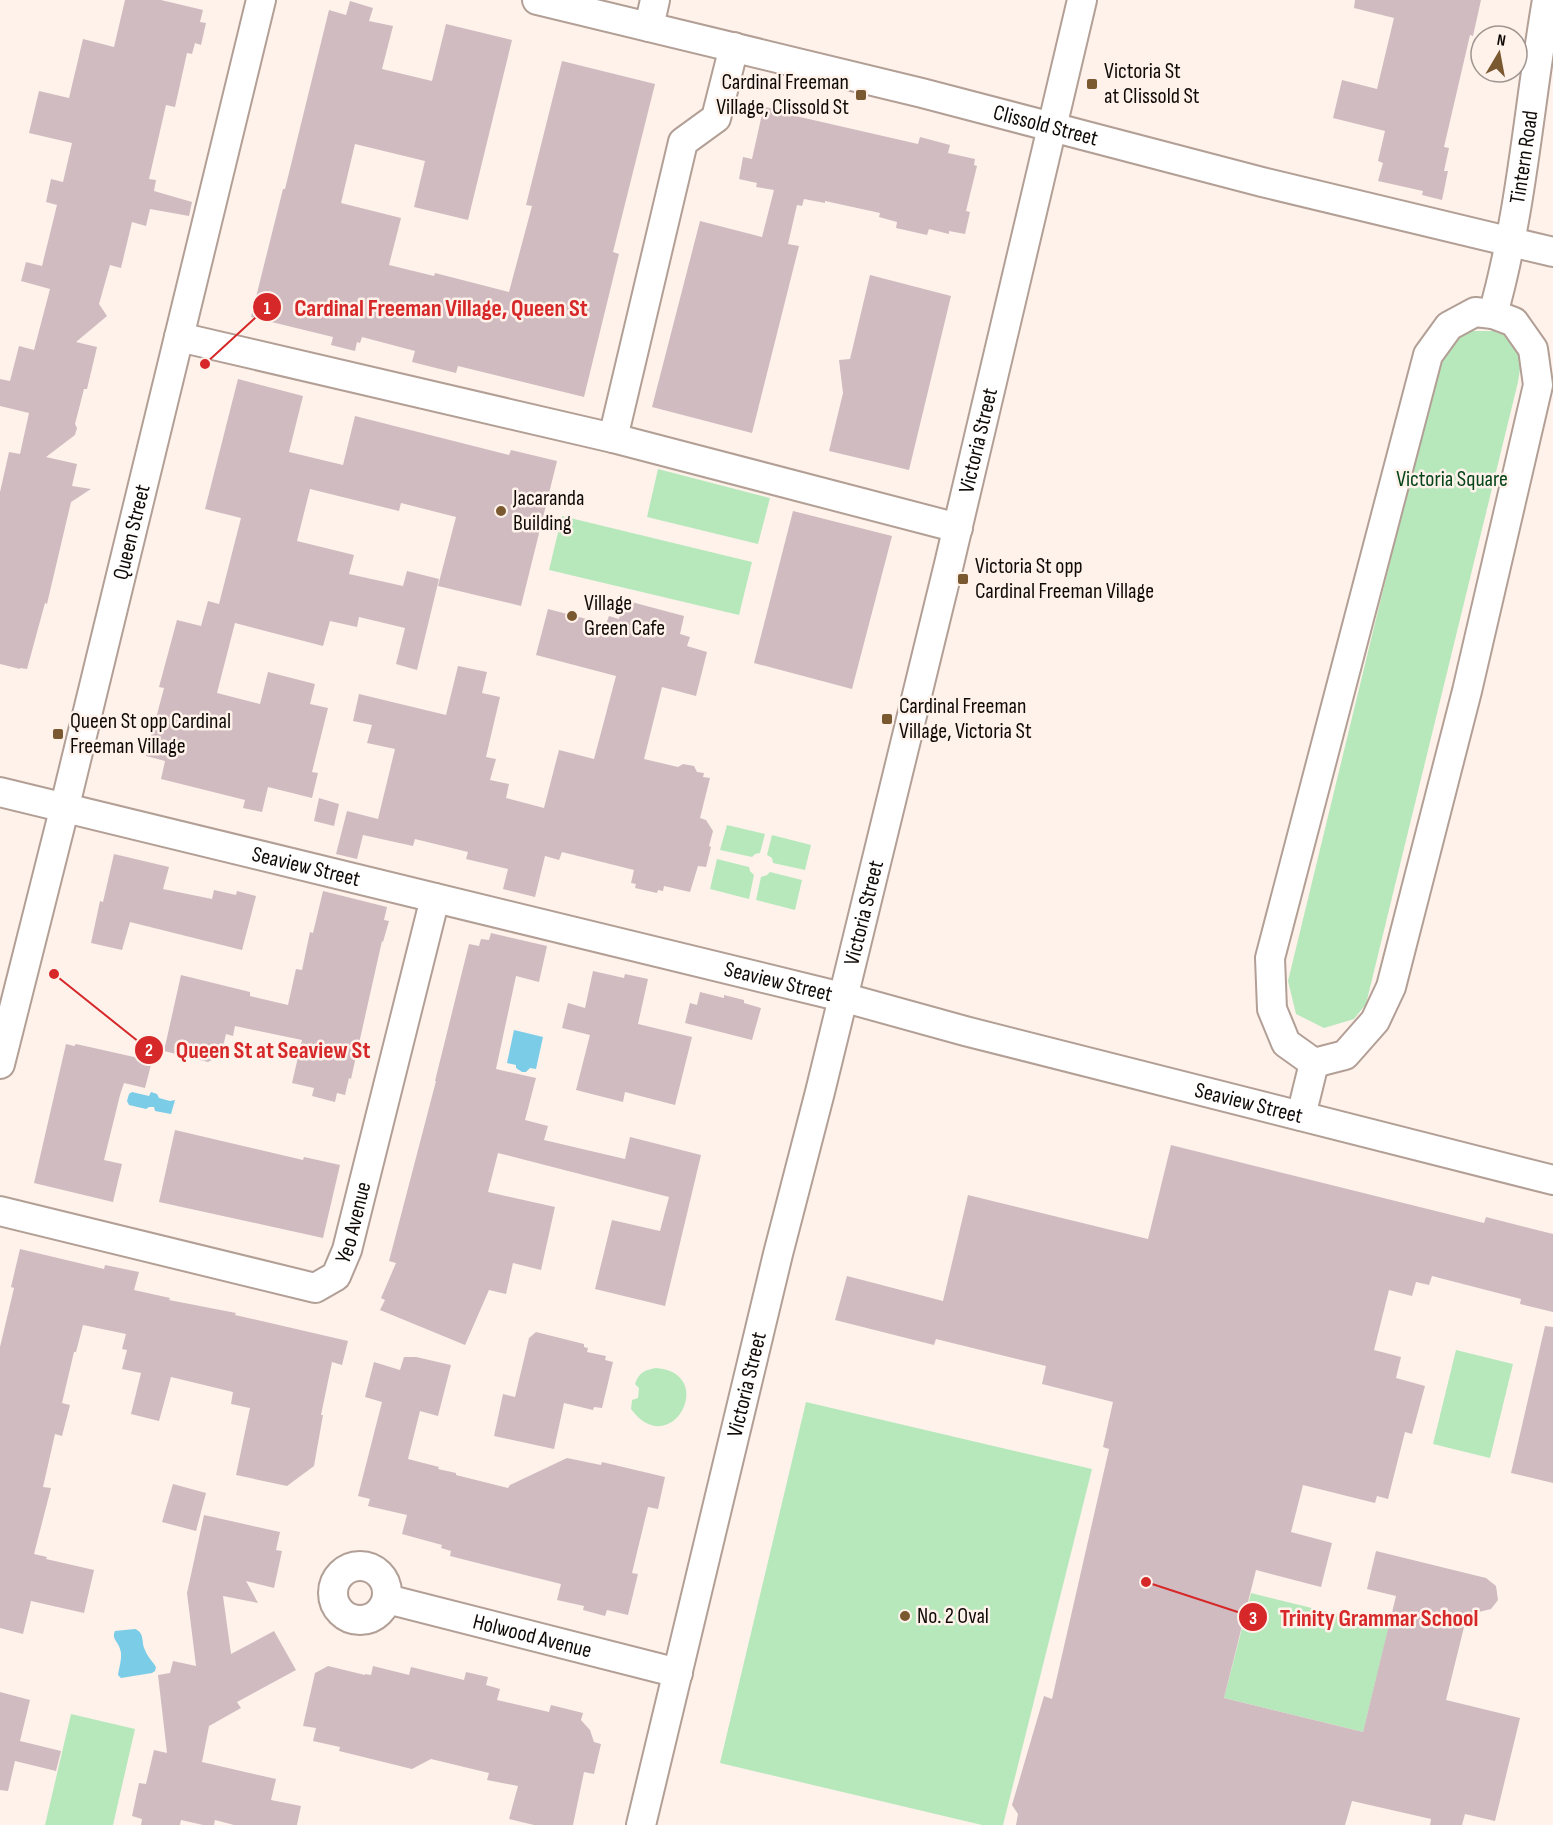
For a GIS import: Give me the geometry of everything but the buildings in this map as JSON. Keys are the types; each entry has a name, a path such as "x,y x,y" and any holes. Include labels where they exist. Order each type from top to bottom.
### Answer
{"street":[{"name":"Queen Street","path":"0,1064 4,1029 65,807 261,0"},
{"name":"Clissold Street","path":"537,0 652,13 734,47 1262,182 1553,252"},
{"name":"Victoria Street","path":"641,1825 775,1265 958,528 1082,0"},
{"name":"Tintern Road","path":"1510,241 1518,200 1546,0"},
{"path":"613,438 683,142 716,118 734,47"},
{"path":"1493,314 1510,241"},
{"path":"1475,312 1493,314 1514,322 1533,349 1538,385 1467,691 1391,987 1374,1021 1345,1055 1314,1063 1286,1043 1272,1009 1270,958 1428,355 1449,326 1475,312"},
{"path":"179,337 613,438 958,528"},
{"name":"Seaview Street","path":"0,792 842,998 1553,1180"},
{"name":"Yeo Avenue","path":"0,1211 315,1288 336,1276 347,1250 435,898"},
{"path":"1301,1116 1314,1063"},
{"name":"Holwood Avenue","path":"387,1599 678,1673"}],"green space":[{"name":"Victoria Square","path":"1472,331 1493,331 1504,335 1514,343 1521,362 1518,382 1366,1004 1354,1019 1324,1028 1296,1014 1288,981 1437,368 1451,341"},
{"path":"658,469 770,498 758,544 647,517"},
{"path":"562,516 752,562 739,615 549,570"},
{"path":"727,825 765,834 760,853 752,857 720,850"},
{"path":"772,835 811,845 805,870 773,863 772,858 767,855"},
{"path":"717,859 749,867 754,875 749,899 710,889"},
{"path":"770,872 802,880 795,910 756,900 761,877"},
{"path":"1456,1350 1513,1364 1490,1458 1433,1444"},
{"path":"656,1368 675,1373 684,1384 686,1397 682,1411 673,1421 661,1426 646,1423 631,1409 632,1400 638,1398 639,1388 635,1384 638,1377"},
{"name":"No. 2 Oval","path":"806,1402 1092,1469 1003,1825 982,1825 720,1763"},
{"path":"1251,1593 1389,1627 1363,1732 1224,1698"},
{"path":"71,1714 135,1729 113,1825 45,1825"}],"water":[{"path":"514,1030 543,1037 536,1069 530,1068 522,1072 516,1068 516,1065 507,1063"},
{"path":"132,1092 149,1096 151,1092 157,1094 159,1098 175,1100 171,1114 155,1111 154,1107 146,1109 129,1105 127,1101"},
{"path":"135,1629 142,1635 146,1652 156,1667 155,1671 121,1678 118,1675 121,1652 114,1634 115,1631"}],"place":[{"name":"Victoria St at Clissold St","path":"1092,84"},
{"name":"Cardinal Freeman Village, Clissold St","path":"861,95"},
{"name":"Cardinal Freeman Village, Queen St","path":"205,364"},
{"name":"Jacaranda Building","path":"501,511"},
{"name":"Victoria St opp Cardinal Freeman Village","path":"963,579"},
{"name":"Village Green Cafe","path":"572,616"},
{"name":"Cardinal Freeman Village, Victoria St","path":"887,719"},
{"name":"Queen St opp Cardinal Freeman Village","path":"58,734"},
{"name":"Queen St at Seaview St","path":"54,974"},
{"name":"Trinity Grammar School","path":"1146,1582"},
{"name":"No. 2 Oval","path":"905,1616"}]}
